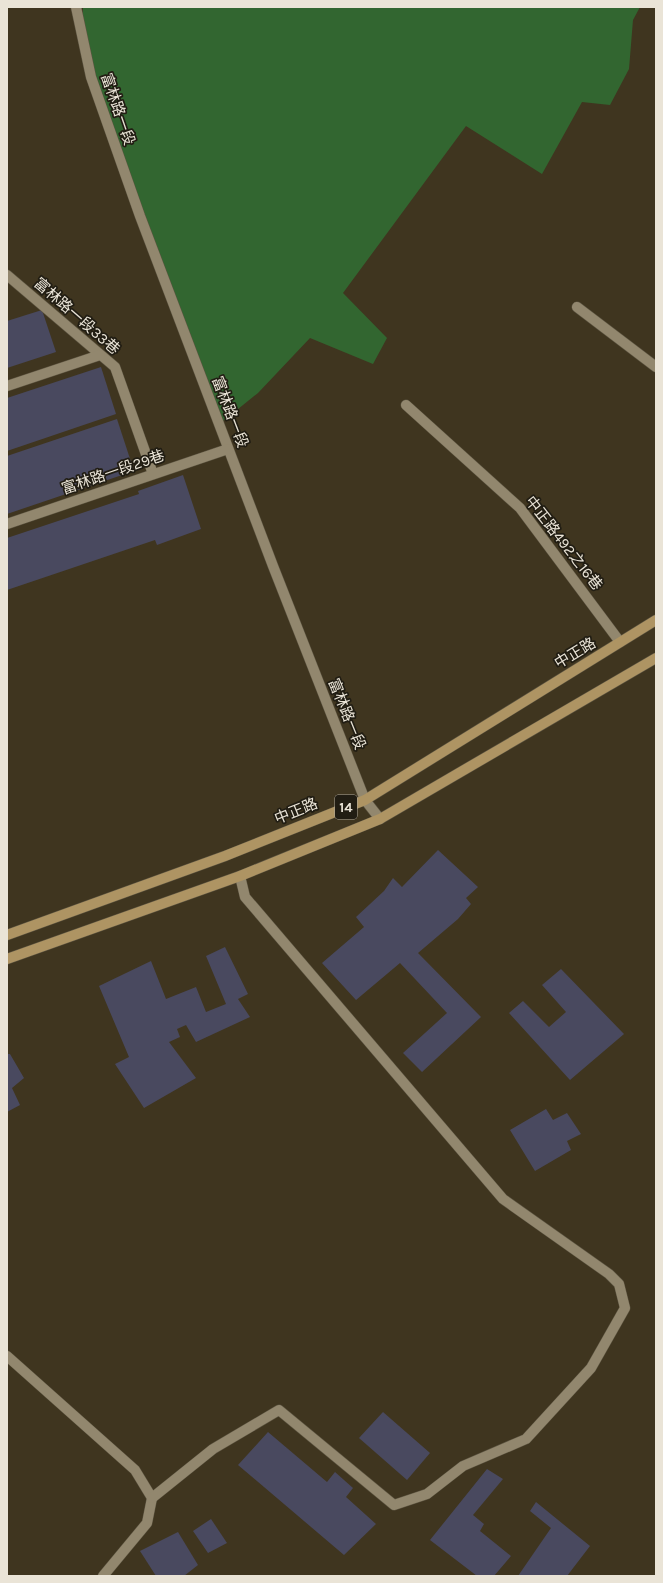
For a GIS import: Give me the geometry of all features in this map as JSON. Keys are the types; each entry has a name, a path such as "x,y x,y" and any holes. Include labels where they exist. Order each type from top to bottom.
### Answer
{"main road":[{"name":"中正路","path":"7,935 224,856 365,800 656,620"},
{"name":"14","path":"7,959 240,876 380,819 656,658"}],"street":[{"name":"富林路一段","path":"76,7 91,77 140,216 228,448 365,800 380,819"},
{"name":"富林路一段33巷","path":"7,275 115,367 153,474"},
{"path":"577,307 656,367"},
{"path":"7,386 100,355"},
{"name":"中正路492之16巷","path":"406,405 520,508 620,642"},
{"name":"富林路一段29巷","path":"7,524 228,448"},
{"path":"103,1576 147,1523 152,1498 213,1449 279,1410 394,1505 426,1494 463,1466 526,1439 591,1368 625,1308 619,1284 609,1274 503,1199 245,897 240,876"},
{"path":"7,1356 135,1470 152,1498"}],"green space":[{"path":"83,7 640,7 633,20 629,69 610,105 582,102 542,174 466,126 343,293 387,338 373,364 310,338 258,393 217,426 82,41"}],"building":[{"path":"42,310 56,352 7,368 7,321"},
{"path":"101,367 116,414 7,451 7,398"},
{"path":"117,419 134,471 7,514 7,456"},
{"path":"183,475 201,529 157,545 155,540 7,590 7,538 139,494 138,491"},
{"path":"438,850 478,887 466,898 471,904 458,919 418,953 481,1017 422,1072 403,1053 447,1013 400,963 356,1000 322,963 364,927 356,917 384,891 393,878 402,887"},
{"path":"225,947 248,994 238,999 250,1017 196,1042 186,1025 177,1029 180,1037 169,1042 196,1078 144,1108 115,1064 129,1057 99,986 151,961 166,999 196,987 206,1012 226,1004 206,956"},
{"path":"561,969 624,1034 570,1080 509,1013 523,1001 549,1027 566,1012 542,985"},
{"path":"7,1054 10,1054 24,1078 12,1088 20,1105 7,1112"},
{"path":"546,1109 553,1120 567,1113 581,1134 567,1141 571,1150 535,1171 510,1130"},
{"path":"383,1412 430,1453 407,1480 359,1438"},
{"path":"268,1432 327,1482 335,1472 353,1488 346,1497 376,1524 344,1555 238,1465"},
{"path":"487,1469 503,1479 473,1515 484,1524 480,1531 511,1556 494,1576 477,1576 430,1540"},
{"path":"536,1502 590,1546 567,1576 518,1576 551,1528 530,1511"},
{"path":"211,1519 227,1543 208,1553 193,1531"},
{"path":"178,1532 198,1565 184,1576 156,1576 140,1551"}]}
